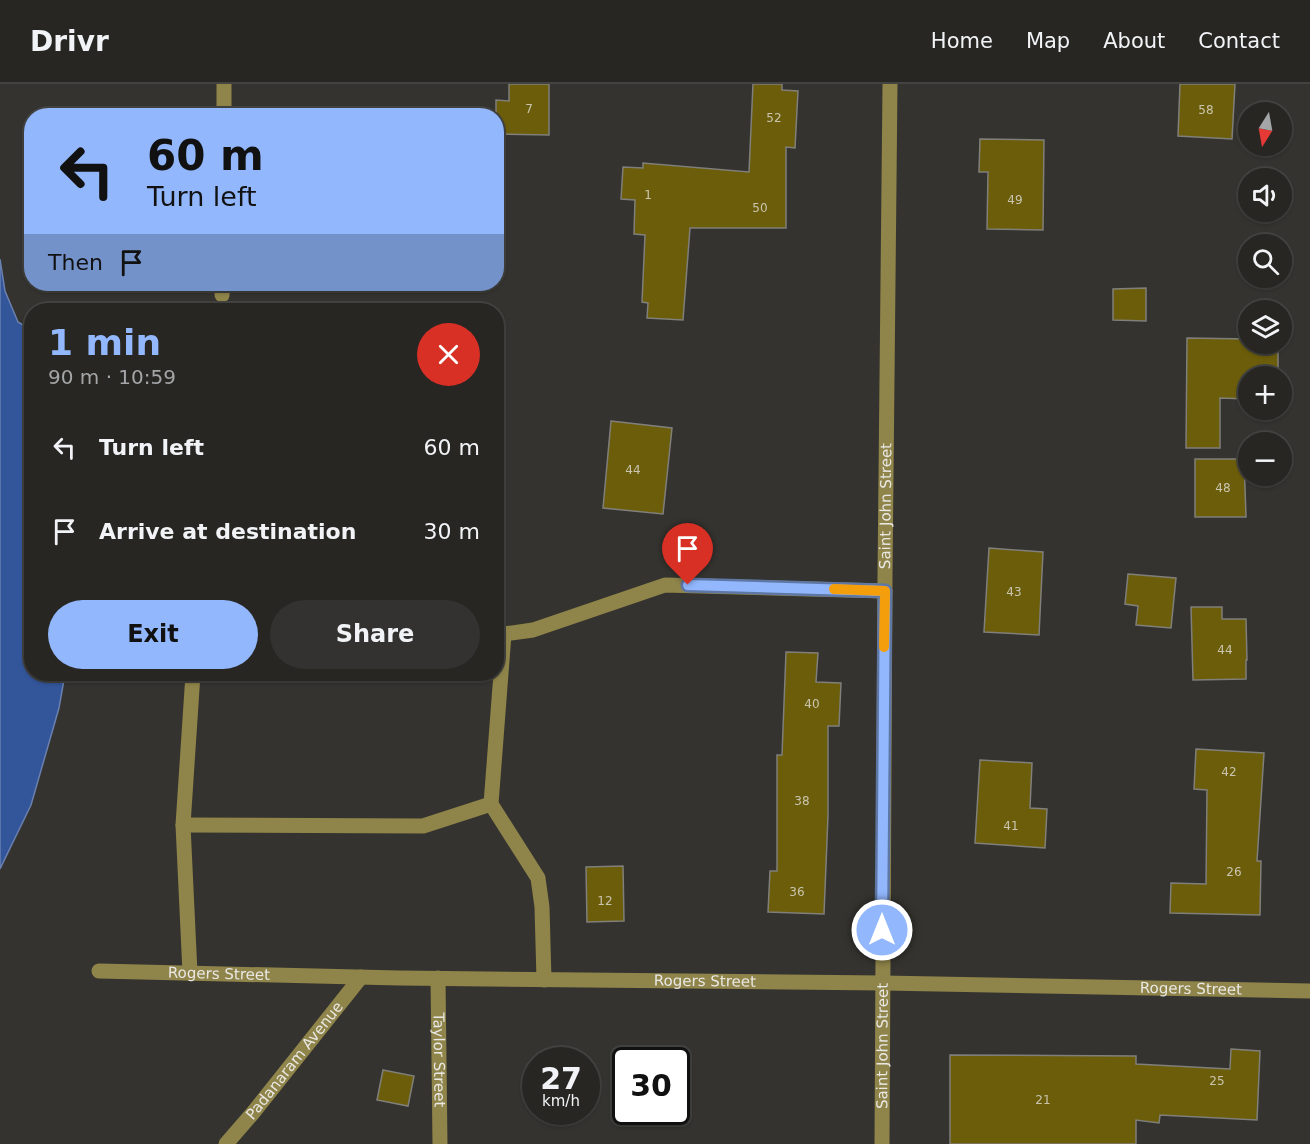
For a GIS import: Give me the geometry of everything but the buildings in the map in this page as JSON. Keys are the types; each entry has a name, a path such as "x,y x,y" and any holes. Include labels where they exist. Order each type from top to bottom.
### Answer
{"street":[{"path":"224,84 224,108"},
{"name":"Saint John Street","path":"882,1144 890,84"},
{"path":"504,634 533,630 665,585 885,591"},
{"path":"190,973 183,825 193,681"},
{"path":"498,681 491,804 538,878 542,907 544,980"},
{"path":"183,825 423,826 491,804"},
{"name":"Rogers Street","path":"99,971 1310,991"},
{"name":"Padanaram Avenue","path":"226,1144 361,977"},
{"name":"Taylor Street","path":"438,978 440,1144"}],"water":[{"path":"0,259 5,291 18,322 24,326 24,681 64,681 59,708 31,805 0,869"}],"slow traffic":[{"path":"834,589 885,591 884,647"}],"route":[{"path":"688,585 885,591 882,930"}]}
